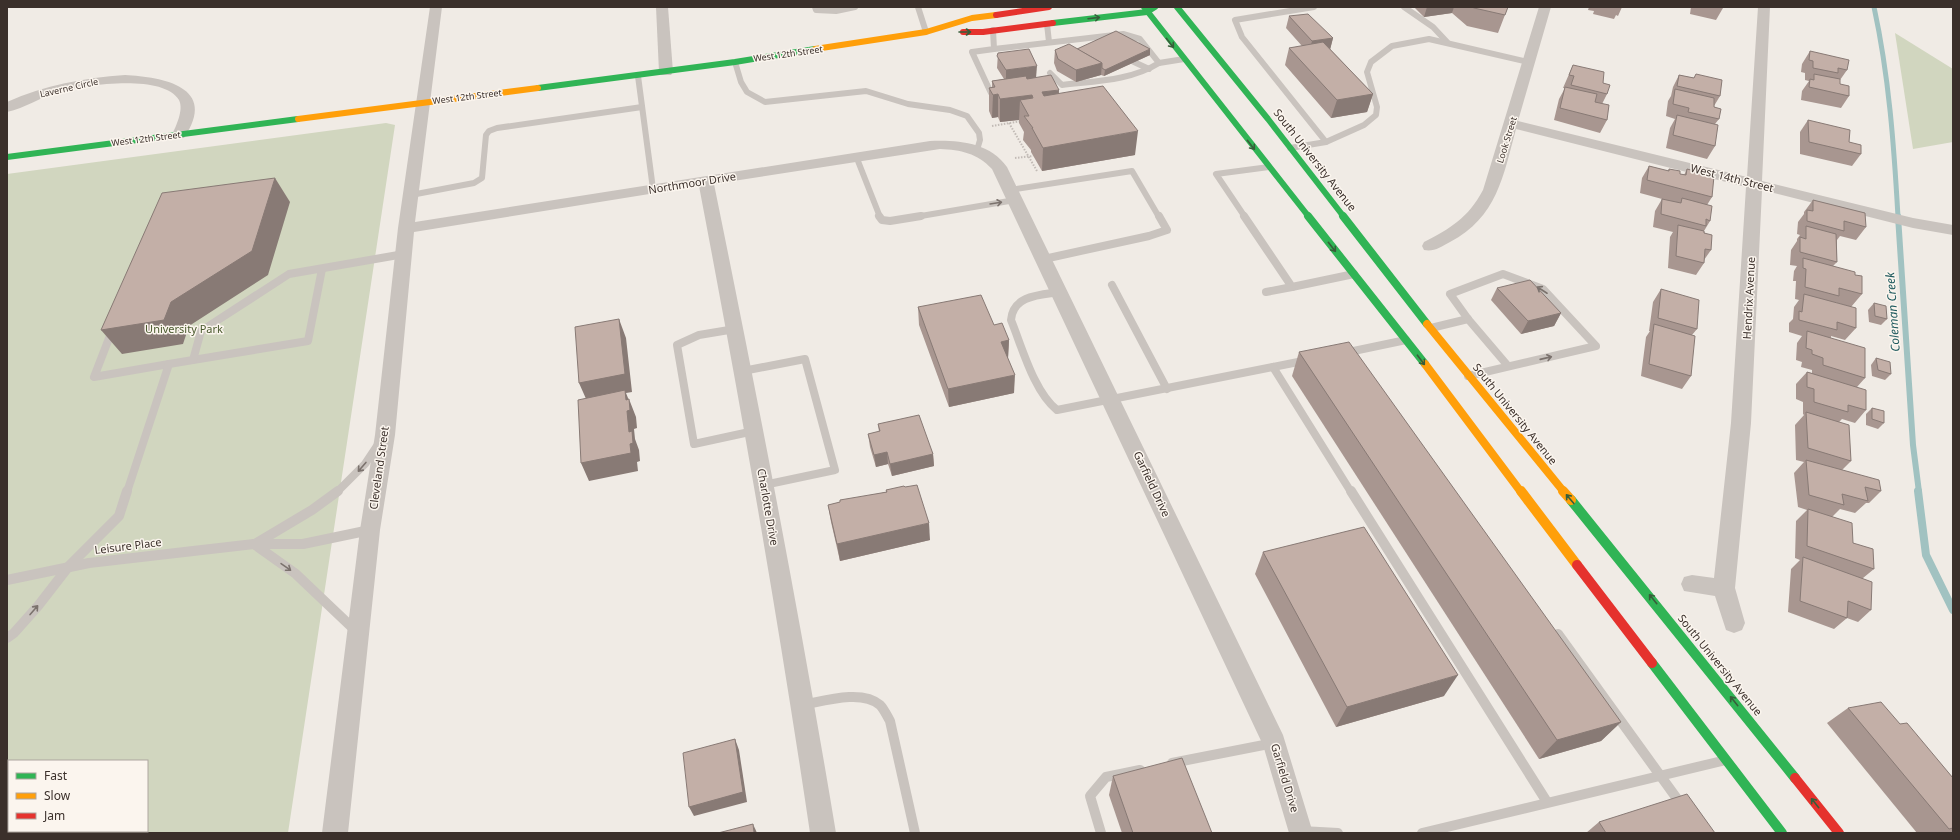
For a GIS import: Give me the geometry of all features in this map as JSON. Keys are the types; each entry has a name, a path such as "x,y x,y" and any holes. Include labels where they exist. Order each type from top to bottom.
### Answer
{"main road":[{"name":"West 12th Street","path":"926,32 972,18 1049,7"},
{"name":"West 12th Street","path":"7,158 638,76 926,32 993,30 1047,24 1155,7"},
{"name":"South University Avenue","path":"1177,7 1290,148 1468,376 1641,585 1839,833"},
{"path":"1145,9 1268,167 1406,340 1782,833"}],"street":[{"name":"Cleveland Street","path":"335,833 370,530 385,435 406,228 436,7"},
{"path":"662,7 666,72"},
{"name":"Look Street","path":"1430,246 1458,231 1483,205 1491,190 1512,124 1544,7"},
{"name":"Hendrix Avenue","path":"1734,623 1724,588 1742,423 1764,7"},
{"name":"Laverne Circle","path":"7,108 34,96 73,85 111,79 141,80 170,86 177,89 184,96 187,112 179,135"},
{"name":"West 14th Street","path":"1512,124 1913,224 1953,230"},
{"name":"Northmoor Drive","path":"406,228 706,182 856,156 930,145 958,145 977,150"},
{"name":"Garfield Drive","path":"977,150 994,162 1013,195 1112,400 1275,743 1302,832"},
{"name":"Charlotte Drive","path":"706,182 764,485 803,705 823,833"},
{"path":"1692,584 1724,588"}],"lane":[{"path":"815,7 816,10 836,11 855,7"},
{"path":"918,7 926,32"},
{"path":"1314,7 1235,20 1242,37 1326,142"},
{"path":"1404,7 1416,17 1437,28 1447,42"},
{"path":"1047,24 1049,42"},
{"path":"993,30 994,49"},
{"path":"1006,91 991,93 972,52 1123,34 1140,39 1159,63"},
{"path":"1290,148 1326,142 1364,125 1376,115 1377,107 1367,72 1371,62 1392,46 1429,38 1528,62"},
{"path":"1086,39 1100,44"},
{"path":"1062,41 1073,46"},
{"path":"1003,48 1008,57"},
{"path":"1050,73 1062,86 1132,75 1149,69 1159,63 1184,60"},
{"path":"736,62 742,86 751,98 765,102 866,91 908,104 950,110 967,116 978,133 980,140 977,150"},
{"path":"1134,62 1149,69"},
{"path":"1118,70 1132,75"},
{"path":"638,76 653,189"},
{"path":"411,195 474,183 482,178 486,136 489,131 497,128 642,107"},
{"path":"856,156 879,216 882,220 890,221 978,205 1044,185 1132,171 1167,230 1149,236 1044,259"},
{"path":"1268,167 1216,174 1292,287"},
{"path":"192,360 201,331 289,274 404,254"},
{"path":"116,320 94,377 308,341 322,269"},
{"path":"1266,292 1354,274"},
{"path":"1468,376 1596,346 1543,289 1503,274 1450,294 1468,319 1508,366"},
{"path":"1112,285 1167,389"},
{"path":"1060,292 1022,300 1014,305 1011,312 1011,320 1038,385 1049,405 1056,410 1317,358"},
{"path":"1431,328 1468,319"},
{"path":"735,329 699,335 677,345 694,444 754,431"},
{"path":"1332,355 1357,354 1406,340"},
{"path":"743,371 805,359 835,470 764,485"},
{"path":"7,638 14,633 38,606 69,566 119,516 169,364"},
{"path":"1273,367 1547,802"},
{"name":"Leisure Place","path":"254,544 286,526 340,488 363,466 385,435"},
{"name":"Leisure Place","path":"7,580 69,566 254,544 303,544 370,530"},
{"path":"254,544 296,574 359,634"},
{"path":"1553,628 1688,814"},
{"path":"803,705 856,697 871,699 880,705 890,721 915,833"},
{"path":"1101,833 1090,796 1106,777 1275,743"},
{"path":"1422,833 1725,760"},
{"path":"1302,832 1338,833"}],"path":[{"path":"989,126 1024,121"},
{"path":"1009,123 1033,163 1044,185"}],"green space":[{"path":"1895,33 1953,69 1953,142 1913,149"},
{"name":"University Park","path":"386,123 395,125 288,833 7,833 7,174"}],"building":[{"path":"1472,7 1508,7 1505,15"},
{"path":"1308,14 1333,38 1312,41 1289,16"},
{"path":"1116,31 1150,49 1105,70 1102,68 1102,63 1077,49"},
{"path":"1323,42 1373,94 1337,100 1289,48"},
{"path":"1069,44 1102,63 1076,70 1058,59 1055,50"},
{"path":"1029,49 1037,66 1006,70 997,56 998,53"},
{"path":"1810,51 1849,60 1847,70 1838,68 1838,73 1813,68 1813,61 1809,60"},
{"path":"1573,65 1604,72 1603,83 1610,85 1607,94 1571,85 1574,76 1569,75"},
{"path":"1696,74 1722,80 1720,96 1677,86 1679,75 1694,78"},
{"path":"1814,74 1840,79 1840,84 1849,86 1849,96 1809,87 1810,79 1814,80"},
{"path":"1051,75 1059,90 1042,92 1044,96 1103,86 1138,131 1043,148 1033,128 1024,116 1029,116 1020,100 1033,98 1032,95 1000,99 998,94 993,95 989,88 995,87 992,81 1026,76 1027,79"},
{"path":"1565,87 1597,94 1595,102 1609,105 1607,120 1560,108"},
{"path":"1675,89 1714,98 1714,107 1721,109 1719,119 1688,112 1689,108 1673,104"},
{"path":"1677,115 1718,125 1715,146 1673,135"},
{"path":"1808,120 1850,130 1849,142 1861,145 1861,154 1809,142"},
{"path":"1649,166 1669,171 1669,169 1680,171 1680,174 1686,175 1687,169 1714,176 1712,197 1647,180"},
{"path":"275,178 252,251 171,302 164,320 101,330 162,193"},
{"path":"1682,198 1712,206 1710,221 1706,219 1706,226 1661,214 1662,199 1681,203"},
{"path":"1813,200 1865,213 1866,227 1844,221 1844,231 1807,221 1807,210 1813,211"},
{"path":"1678,225 1704,231 1704,233 1712,235 1711,250 1705,249 1704,263 1676,256"},
{"path":"1806,226 1836,234 1837,262 1800,252 1800,237 1806,239"},
{"path":"1803,258 1855,272 1855,275 1862,276 1862,294 1839,288 1839,296 1805,287 1806,269 1803,268"},
{"path":"1530,280 1561,313 1528,321 1497,288"},
{"path":"1661,289 1699,300 1697,329 1658,318"},
{"path":"1804,294 1856,308 1856,328 1837,322 1837,330 1799,320 1799,311 1802,312"},
{"path":"981,295 994,325 1002,323 1009,340 1001,342 1015,375 948,389 918,307"},
{"path":"1874,303 1886,306 1887,319 1875,316"},
{"path":"619,319 625,374 579,383 575,327"},
{"path":"1654,324 1695,336 1691,376 1649,364"},
{"path":"1807,331 1865,348 1865,378 1823,365 1823,358 1812,354 1812,350 1806,348"},
{"path":"1349,342 1621,722 1557,740 1299,352"},
{"path":"1876,358 1890,362 1891,374 1878,370"},
{"path":"1807,372 1866,390 1866,410 1848,405 1848,412 1814,402 1814,389 1807,387"},
{"path":"625,390 626,400 629,399 630,410 627,411 629,432 632,431 633,443 630,444 631,453 581,463 578,400"},
{"path":"1872,408 1884,411 1884,423 1872,419"},
{"path":"1806,412 1849,425 1851,461 1808,448"},
{"path":"919,415 933,454 890,464 887,452 874,455 868,434 880,431 878,424"},
{"path":"1806,460 1879,480 1881,491 1865,487 1868,501 1842,494 1844,505 1809,495"},
{"path":"917,485 929,523 837,544 828,505 840,502 840,500 887,492 886,490 904,486"},
{"path":"1808,509 1852,523 1853,543 1873,549 1874,569 1807,546"},
{"path":"1364,527 1458,675 1347,707 1263,552"},
{"path":"1803,557 1872,582 1871,610 1848,601 1847,618 1800,601"},
{"path":"1881,702 1900,724 1907,723 1953,778 1953,828 1949,829 1848,708"},
{"path":"735,739 743,792 689,807 683,753"},
{"path":"1182,758 1212,833 1133,833 1113,776"},
{"path":"1687,794 1715,833 1606,833 1599,822"},
{"path":"753,824 754,833 718,833"}],"waterway":[{"name":"Coleman Creek","path":"1874,7 1884,59 1887,85 1893,138 1898,217"},
{"name":"Coleman Creek","path":"1898,216 1913,445 1919,492"},
{"name":"Coleman Creek","path":"1918,491 1926,555 1953,610"}],"traffic: fast":[{"path":"1144,7 1425,364"},
{"path":"1053,23 1147,12 1155,7"},
{"path":"1177,7 1268,119 1427,324"},
{"path":"538,88 735,62 815,49"},
{"path":"7,157 298,119"},
{"path":"1571,500 1795,778"},
{"path":"1652,663 1782,833"}],"traffic: slow":[{"path":"815,49 926,32 972,18 996,15"},
{"path":"298,119 538,88"},
{"path":"1427,324 1571,500"},
{"path":"1425,364 1577,565"}],"traffic: jam":[{"path":"996,15 1049,7"},
{"path":"963,32 983,32 1053,23"},
{"path":"1577,565 1652,663"},
{"path":"1795,778 1839,833"}]}
